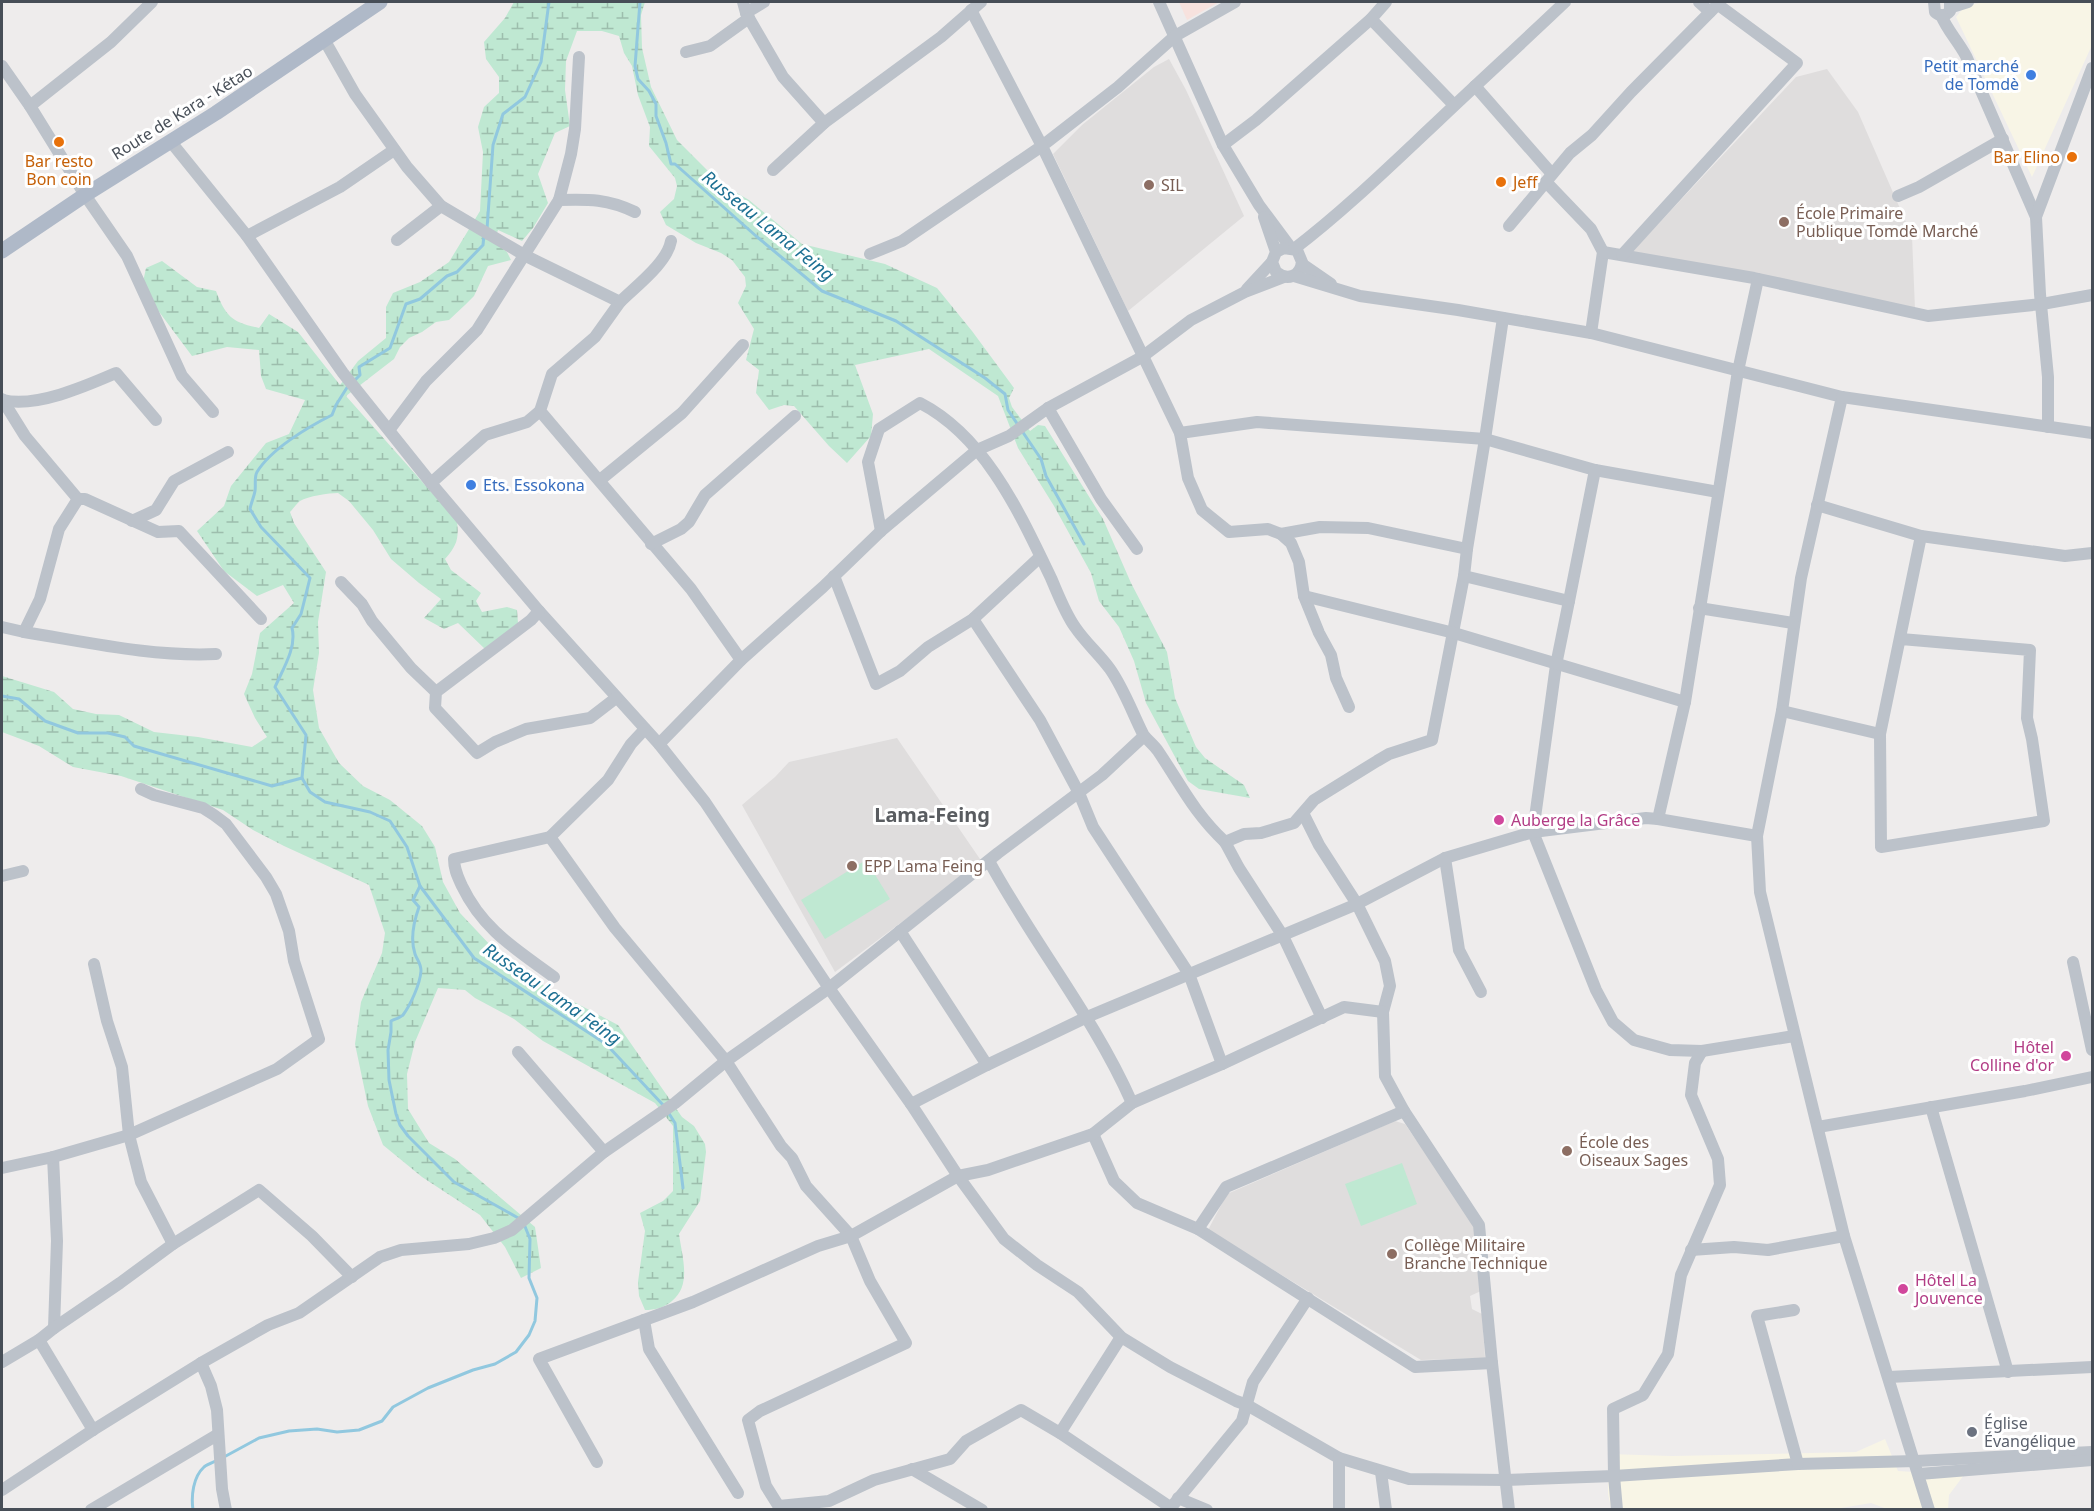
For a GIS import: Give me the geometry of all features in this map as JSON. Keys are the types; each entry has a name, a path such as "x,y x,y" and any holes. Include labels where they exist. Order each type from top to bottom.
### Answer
{"main road":[{"name":"Route de Kara - Kétao","path":"2,250 171,142 380,2"}],"street":[{"path":"30,106 111,42 152,2"},
{"path":"686,51 710,46 746,11 764,2"},
{"path":"660,744 741,660 881,531 977,450 1009,436 1048,408 1142,357 1191,320 1245,292 1289,277 1300,270 1297,255 1259,205 1223,145 1159,2"},
{"path":"870,255 902,241 1042,146 1119,87 1174,36 1235,2"},
{"path":"1223,145 1256,120 1371,19 1386,2"},
{"path":"1297,255 1565,2"},
{"path":"1622,255 1797,63 1716,6 1699,2"},
{"path":"1968,2 1940,7 1946,28 1959,42 2036,217 2048,377 2048,427"},
{"path":"773,170 824,123 941,37 976,6 1180,433 1188,478 1202,510 1229,532 1268,529 1281,534 1292,543 1299,562 1304,596 1331,655 1336,678 1349,707"},
{"path":"1509,226 1570,153 1592,135 1716,6"},
{"path":"746,11 783,76 824,123"},
{"path":"1371,19 1454,105"},
{"path":"325,40 355,94 394,150 441,206 526,256 620,302"},
{"path":"390,429 426,381 477,330 526,256 559,200 571,154 579,57"},
{"path":"2,66 127,256 182,376 213,412"},
{"path":"2036,217 2091,77"},
{"path":"1475,86 1591,229 1603,252 1591,333"},
{"path":"1898,196 1919,187 2003,138"},
{"path":"171,142 247,236 343,372 431,483 539,611 660,744 705,802 829,988 1004,1239 1036,1265 1078,1292 1121,1337 1170,1367 1247,1405 1339,1458 1409,1479 1506,1480 1614,1476 1798,1464 1916,1461 2092,1452"},
{"path":"247,236 340,187 394,150"},
{"path":"559,200 583,199 616,203 635,212"},
{"path":"1259,205 1276,272 1345,293 1591,333 1842,397 2092,433"},
{"path":"397,240 441,206"},
{"path":"431,483 485,435 526,422 540,411 552,374 595,337 620,302 670,250 671,241"},
{"path":"1245,292 1284,248 1297,255 1345,293"},
{"path":"1603,252 1758,279 1928,316 2042,304 2092,295"},
{"path":"1658,819 1685,702 1738,371 1758,279"},
{"path":"1226,842 1244,834 1261,833 1294,823 1314,800 1377,760 1432,740 1464,576 1503,318"},
{"path":"600,480 682,413 743,345"},
{"path":"2,399 13,402 71,392 116,373 156,420"},
{"path":"1842,397 1793,623 1782,711 1757,836 1760,892 1844,1236 1916,1461 1929,1509"},
{"path":"2,399 26,436 78,499"},
{"path":"881,531 868,462 879,429 920,403 958,430 977,450 1017,508 1074,627 1110,669 1144,736 1157,749 1173,777 1206,824 1226,842 1239,868 1283,936 1322,1018"},
{"path":"1048,408 1074,448 1101,499 1137,549"},
{"path":"540,411 691,590 741,660"},
{"path":"651,544 681,530 689,522 705,495 795,417"},
{"path":"1180,433 1257,422 1485,439 1595,470 1718,492"},
{"path":"132,520 156,510 174,481 228,452"},
{"path":"1595,470 1556,664 1533,832 1596,990 1613,1022 1634,1040 1670,1050 1702,1051 1794,1036"},
{"path":"78,499 85,499 158,532 179,531 261,619"},
{"path":"24,633 40,599 59,529 78,499"},
{"path":"1817,505 1921,536 2065,556 2092,553"},
{"path":"1281,534 1320,527 1368,528 1467,549"},
{"path":"1900,639 2030,650 2027,718 2044,821 1881,847 1880,734 1921,536"},
{"path":"834,576 876,684 900,671 928,648 973,619 1040,557"},
{"path":"1464,576 1569,601"},
{"path":"341,582 362,604 372,621 411,668 436,692"},
{"path":"1304,596 1454,633 1685,702"},
{"path":"1699,608 1793,623"},
{"path":"539,611 531,620 436,692 435,708 477,753 495,742 526,729 590,718 616,698"},
{"path":"973,619 1040,720 1079,793 1094,827 1189,974 1222,1064"},
{"path":"2,627 24,633 159,653 216,654"},
{"path":"1782,711 1880,734"},
{"path":"554,977 485,923 471,906 454,868 454,859 550,837 608,780 631,744 645,729"},
{"path":"2,1490 201,1363 268,1325 299,1313 380,1257 401,1250 469,1244 494,1238 512,1230 604,1152 675,1103 726,1061 829,988 1079,793 1144,736"},
{"path":"2,1168 53,1157 129,1135 276,1069 320,1039 294,961 289,931 276,894 266,877 226,824 214,815 203,808 154,795 141,789"},
{"path":"1303,813 1319,845 1357,904 1385,961 1390,986 1383,1012 1385,1076 1404,1111 1479,1225 1509,1509"},
{"path":"911,1104 1087,1017 1357,904 1445,858 1533,832 1658,819 1757,836"},
{"path":"550,837 615,928 726,1061 792,1158 806,1186 851,1236 870,1281 906,1343 760,1411 748,1420 766,1486 780,1508 829,1501 874,1480 950,1459 966,1441 1021,1410 1060,1432 1172,1505 1207,1509"},
{"path":"1445,858 1459,950 1481,992"},
{"path":"989,861 1087,1017 1122,1080 1132,1103"},
{"path":"2,876 23,871"},
{"path":"900,931 987,1065"},
{"path":"2073,962 2092,1050"},
{"path":"94,964 107,1021 122,1067 129,1135 141,1182 173,1244"},
{"path":"597,1462 539,1359 693,1302 818,1246 851,1236 958,1176 988,1170 1093,1134 1132,1103 1222,1064 1344,1006 1383,1012"},
{"path":"1617,1509 1613,1409 1643,1395 1668,1354 1681,1275 1720,1185 1718,1159 1691,1095 1695,1063 1702,1051"},
{"path":"518,1052 604,1152"},
{"path":"1818,1127 2092,1077"},
{"path":"1931,1107 2008,1372"},
{"path":"1198,1229 1226,1187 1404,1111"},
{"path":"1093,1134 1114,1181 1137,1203 1198,1229 1415,1367 1492,1363"},
{"path":"53,1157 57,1241 54,1328"},
{"path":"2,1362 39,1340 173,1244 259,1190 312,1236 352,1277"},
{"path":"1691,1250 1734,1247 1768,1250 1844,1236"},
{"path":"1172,1505 1242,1421 1253,1382 1308,1298"},
{"path":"1794,1310 1757,1316 1798,1464"},
{"path":"644,1320 649,1349 738,1493"},
{"path":"1060,1432 1121,1337"},
{"path":"39,1340 93,1430"},
{"path":"201,1363 211,1386 217,1410 226,1509"},
{"path":"1889,1377 2092,1367"},
{"path":"92,1509 218,1435"},
{"path":"1339,1458 1339,1509"},
{"path":"1919,1474 2092,1460"},
{"path":"912,1469 982,1509"},
{"path":"1381,1472 1386,1509"}],"shaded area":[{"path":"1179,2 1219,2 1187,20"},
{"name":"Petit marché de Tomdè","path":"1984,2 2092,2 2092,45 2032,177 1956,17 1965,6"},
{"name":"SIL","path":"1169,59 1186,90 1244,216 1128,311 1053,154 1082,125 1154,67"},
{"path":"1827,69 1858,112 1912,236 1915,309 1632,252 1796,77"},
{"name":"EPP Lama Feing","path":"897,738 982,862 835,972 742,805 789,762"},
{"name":"Collège Militaire Branche Technique","path":"1395,1121 1405,1124 1476,1227 1481,1291 1470,1296 1472,1309 1482,1314 1485,1358 1421,1360 1208,1230 1227,1194"},
{"path":"1885,1439 1898,1471 1964,1475 1949,1495 1948,1509 1887,1509 1871,1503 1829,1510 1616,1509 1611,1507 1608,1494 1608,1454 1672,1456 1856,1452"}],"green space":[{"path":"514,2 645,2 641,15 642,48 651,87 677,140 720,183 749,200 802,244 885,264 937,288 1014,388 1009,398 1012,407 1030,431 1038,425 1045,426 1103,519 1131,583 1167,652 1175,698 1196,747 1205,758 1244,785 1250,798 1199,789 1188,781 1146,703 1134,661 1119,627 1099,601 1091,573 1054,506 1018,448 998,396 929,349 855,365 873,414 871,436 847,463 794,406 784,405 769,410 756,393 759,370 746,360 754,329 738,303 746,286 745,277 732,260 696,243 666,225 660,212 674,199 677,186 675,178 649,146 650,127 638,95 632,66 624,53 619,36 602,31 577,31 566,61 565,90 570,126 555,133 538,174 548,203 533,228 522,241 498,230 494,242 507,252 511,260 488,266 474,296 449,320 436,322 409,338 400,347 394,359 346,396 457,521 456,541 445,559 451,570 481,593 476,601 482,612 507,607 517,610 518,623 485,649 458,623 444,629 424,618 441,599 391,559 373,530 349,501 338,493 304,499 290,512 294,523 326,572 318,622 319,653 313,690 319,728 339,763 363,786 390,800 422,826 435,847 443,882 460,913 513,967 618,1025 682,1117 694,1126 705,1144 700,1201 679,1234 684,1270 682,1287 669,1303 652,1310 645,1310 639,1296 638,1282 645,1231 640,1213 663,1201 673,1191 673,1126 655,1103 543,1041 514,1019 465,990 438,988 415,1042 407,1074 408,1109 429,1143 455,1159 535,1227 541,1268 521,1278 505,1247 480,1215 422,1177 383,1145 368,1106 355,1044 361,1002 382,953 385,933 369,885 284,846 253,830 223,810 121,776 73,767 39,746 2,732 2,676 54,692 73,709 96,714 119,715 154,732 252,747 267,737 244,694 252,674 260,633 294,603 283,585 257,596 224,571 197,531 224,506 231,486 266,443 289,434 305,400 266,389 261,376 259,350 227,347 192,356 151,301 143,282 146,268 162,261 197,287 216,291 227,313 236,321 259,328 269,314 298,332 340,385 358,361 386,338 386,307 393,293 420,282 449,262 480,211 483,152 478,127 484,107 499,93 499,77 486,59 484,42 505,18"},
{"path":"866,860 890,899 825,939 801,900"},
{"path":"1402,1163 1417,1204 1361,1226 1345,1184"}],"waterway":[{"name":"Russeau Lama Feing","path":"487,229 493,145 503,114 525,97 541,62 549,2"},
{"name":"Russeau Lama Feing","path":"640,2 635,66 638,79 649,91 656,104 656,116 671,164 675,164 822,291 896,321 985,378 1005,394 1008,410 1018,425"},
{"name":"Russeau Lama Feing","path":"353,382 360,375 359,367 390,348 406,304 420,299 447,276 457,272 483,245 484,235"},
{"name":"Russeau Lama Feing","path":"348,386 332,415 291,439 263,463 256,474 255,491 250,509 261,527 310,578 301,614 292,628 291,650 275,687 306,735 302,778 310,792 325,802 370,812 390,821 407,847 420,886 474,958 606,1044 664,1106"},
{"name":"Russeau Lama Feing","path":"1022,431 1041,459 1046,476 1084,544"},
{"path":"2,696 19,699 45,721 78,733 108,733 125,737 134,746 272,786 302,778"},
{"path":"420,886 413,900 419,907 413,936 415,954 421,968 420,976 415,994 406,1010 402,1016 391,1021 388,1050 389,1080 396,1114 408,1136 454,1182 520,1219"},
{"name":"Russeau Lama Feing","path":"668,1112 675,1123 683,1188"},
{"path":"224,1457 259,1438 289,1431 359,1430 382,1421 393,1407 428,1388 495,1364 516,1352 529,1335 535,1321 537,1298 529,1278 530,1239 524,1224"},
{"path":"193,1510 192,1499 197,1476 204,1467 218,1460"}],"place":[{"name":"Petit marché de Tomdè","path":"2031,75"},
{"name":"Bar resto Bon coin","path":"59,142"},
{"name":"Bar Elino","path":"2072,157"},
{"name":"Jeff","path":"1501,182"},
{"name":"SIL","path":"1149,185"},
{"name":"École Primaire Publique Tomdè Marché","path":"1784,222"},
{"name":"Ets. Essokona","path":"471,485"},
{"name":"Auberge la Grâce","path":"1499,820"},
{"name":"EPP Lama Feing","path":"852,866"},
{"name":"Hôtel Colline d'or","path":"2066,1056"},
{"name":"École des Oiseaux Sages","path":"1567,1151"},
{"name":"Collège Militaire Branche Technique","path":"1392,1254"},
{"name":"Hôtel La Jouvence","path":"1903,1289"},
{"name":"Église Évangélique","path":"1972,1432"}],"district":[{"name":"Lama-Feing","path":"932,815"}]}
